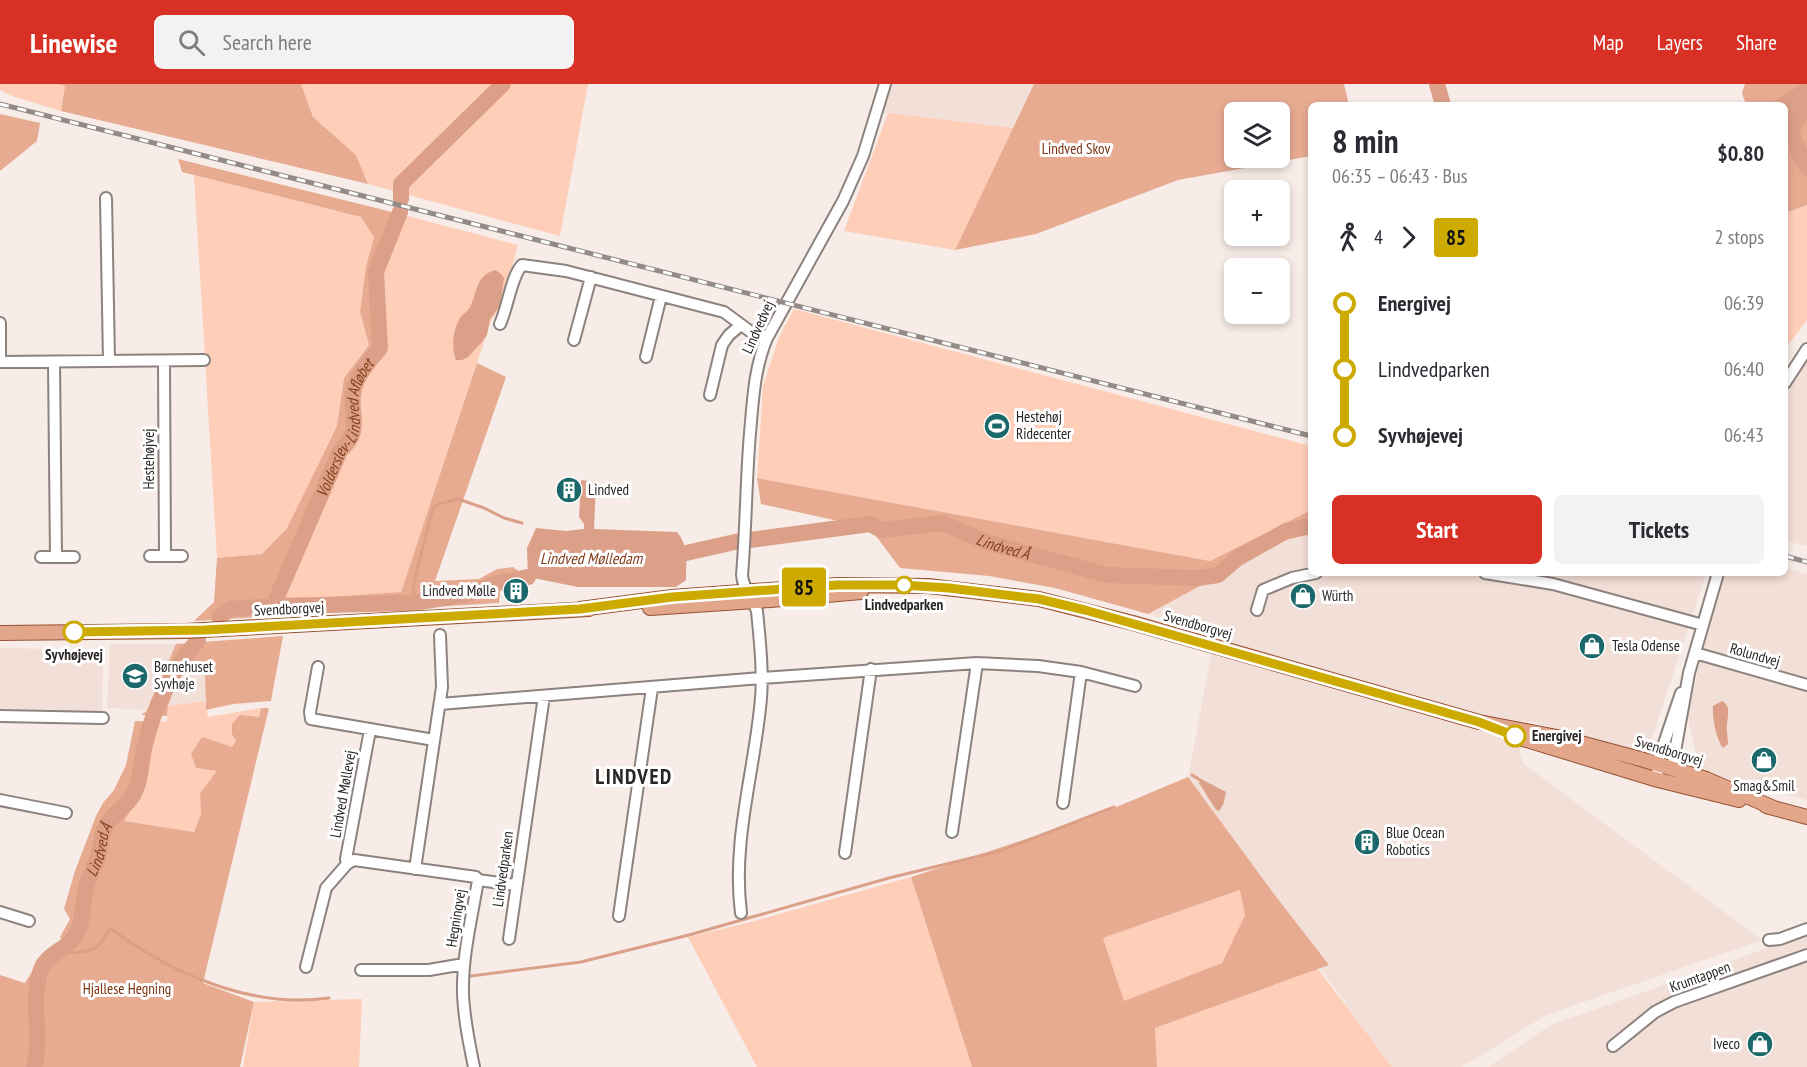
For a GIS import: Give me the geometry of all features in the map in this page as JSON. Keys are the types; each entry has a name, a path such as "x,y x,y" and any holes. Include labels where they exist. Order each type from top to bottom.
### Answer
{"main road":[{"name":"Svendborgvej","path":"0,633 196,631 580,609 674,607 750,596 837,596 901,585 949,588 1039,599 1133,623 1479,722 1562,738 1657,772 1807,818"},
{"name":"Svendborgvej","path":"1479,722 1507,734 1657,772 1672,768 1706,779 1774,808"}],"street":[{"name":"Lindvedvej","path":"750,596 742,575 744,532 754,382 762,351 843,201 863,156 885,84"},
{"path":"106,198 109,361"},
{"path":"500,324 506,311 517,270 522,265 566,270 724,312 751,332 767,338"},
{"path":"574,340 591,277"},
{"path":"646,357 661,296"},
{"path":"0,323 0,362 204,360"},
{"path":"710,395 725,339 741,325"},
{"path":"1788,378 1807,349"},
{"name":"Hestehøjvej","path":"164,361 165,556"},
{"path":"54,362 56,557"},
{"path":"150,556 182,556"},
{"path":"41,557 74,557"},
{"path":"1257,610 1263,590 1292,578 1308,575"},
{"path":"1504,576 1553,584 1702,625"},
{"path":"1672,768 1689,673 1717,576"},
{"path":"741,913 738,884 739,850 761,705 757,615 750,596"},
{"path":"415,869 442,687 440,635"},
{"name":"Rolundvej","path":"1695,652 1807,685"},
{"path":"440,704 871,669 977,663 1028,665 1081,672 1135,686"},
{"path":"952,832 977,663"},
{"path":"318,667 310,712 311,719 434,740"},
{"path":"845,853 871,669"},
{"path":"1063,803 1081,672"},
{"path":"1657,772 1676,705 1689,673"},
{"path":"619,916 652,688"},
{"name":"Lindvedparken","path":"509,939 544,696"},
{"path":"0,716 104,718"},
{"name":"Lindved Møllevej","path":"347,864 346,859 370,730"},
{"path":"0,800 66,813"},
{"path":"306,968 326,888 347,864 354,860 476,877 478,880"},
{"name":"Hegningvej","path":"474,1067 465,1020 464,964 478,880 516,885"},
{"path":"0,912 29,921"},
{"path":"1769,940 1780,939 1807,929"},
{"name":"Krumtappen","path":"1613,1046 1655,1012 1674,1002 1807,955"},
{"name":"Hegningvej","path":"361,970 429,970 464,964"}],"shaded area":[{"path":"0,84 65,86 61,111 12,96 0,90"},
{"path":"301,84 588,84 560,236 368,184 356,155 313,117"},
{"path":"890,84 1034,84 1013,128 882,113"},
{"path":"888,113 1013,128 955,250 844,231"},
{"path":"194,175 361,217 374,237 366,268 360,312 369,345 344,378 337,425 287,528 262,554 217,558"},
{"path":"1807,205 1807,320 1788,345 1788,213"},
{"path":"404,215 518,245 502,305 491,321 401,592 282,600 355,439 361,377 384,349 379,273"},
{"name":"Hestehøj Ridecenter","path":"794,309 1308,445 1308,512 1210,561 757,478 763,386 779,337"},
{"path":"1807,340 1807,546 1788,542 1788,371"},
{"path":"1308,535 1308,576 1705,576 1647,754 1529,721 1519,754 1525,765 1762,940 1546,1015 1462,1067 1389,1067 1188,777 1215,635 1148,614 1286,540"},
{"path":"1788,569 1807,574 1807,800 1700,771 1687,713 1722,576 1788,576"},
{"name":"Børnehuset Syvhøje","path":"176,644 165,669 209,667 205,675 205,701 168,706 178,680 156,690 148,710 107,708 110,645"},
{"path":"0,648 103,650 102,712 0,710"},
{"path":"205,701 208,717 261,708 259,717 236,741 218,771 200,793 201,814 194,832 123,821 146,785 150,742 156,722 167,721 168,706"},
{"path":"911,877 972,1067 757,1067 688,937 747,923"},
{"path":"1241,890 1245,915 1222,963 1124,1002 1103,938"},
{"path":"1807,934 1807,1067 1488,1067 1551,1025"},
{"path":"1318,969 1392,1067 1157,1067 1155,1028"},
{"path":"362,999 359,1067 243,1067 254,1002"}],"green space":[{"path":"58,84 301,84 313,117 356,155 368,184 61,111 65,86"},
{"name":"Lindved Skov","path":"1034,84 1344,84 1348,102 1308,102 1308,157 1290,160 1290,102 1224,102 1224,168 1244,168 1178,180 1036,234 955,250"},
{"path":"1745,84 1807,84 1807,205 1789,212 1788,210 1788,102 1745,102 1742,93"},
{"path":"0,114 40,123 37,141 0,171"},
{"path":"178,159 404,215 379,273 384,349 361,377 355,439 283,600 401,592 477,363 506,377 435,581 479,579 497,569 513,567 520,572 519,578 501,580 499,603 194,621 214,602 217,558 262,554 287,528 334,432 344,378 369,345 360,312 366,267 374,237 361,217 182,172"},
{"path":"757,478 1210,561 1308,512 1308,535 1286,540 1148,614 1055,588 989,576 900,568 870,528 761,504"},
{"path":"283,636 271,701 233,704 206,710 205,675 209,667 186,669 180,677 165,670 176,644"},
{"path":"163,673 178,680 168,706 167,716 141,715 148,710"},
{"name":"Hjallese Hegning","path":"261,708 269,708 203,983 254,1002 240,1067 0,1067 0,975 25,983 43,953 50,948 60,948 64,944 60,937 70,919 64,909 75,871 96,816 114,790 126,765 135,721 156,722 150,742 146,785 124,821 194,832 201,814 200,793 217,771 196,768 191,754 202,737 232,747 236,741 232,734 232,724 240,715 259,717"},
{"path":"1188,777 1329,965 1155,1028 1157,1067 972,1067 911,877 1090,818","holes":["1240,890 1245,915 1222,963 1124,1001 1103,938"]}],"water":[{"path":"1802,84 1807,84 1807,119 1800,133 1807,149 1807,177 1795,162 1788,144 1788,102 1775,101"},
{"path":"495,270 504,278 500,306 490,319 487,335 481,343 468,357 456,360 453,344 454,333 460,318 470,307 480,280"},
{"name":"Lindved Mølledam","path":"581,480 596,482 594,529 677,532 685,549 686,580 676,587 578,587 528,577 527,548 536,528 566,531 584,529 584,524 579,517"},
{"path":"1722,701 1727,705 1728,711 1728,744 1723,748 1716,734 1713,711 1713,706"},
{"path":"1201,779 1226,792 1219,811 1216,810 1199,783"}],"waterway":[{"name":"Volderslev-Lindved Afløbet","path":"401,199 401,184 503,84"},
{"name":"Lindved Å","path":"1437,84 1442,102"},
{"name":"Volderslev-Lindved Afløbet","path":"273,606 340,451 351,436 354,424 353,393 357,380 380,348 376,272 400,212"},
{"path":"413,603 414,581 433,508 458,499 522,523"},
{"name":"Lindved Å","path":"686,553 735,542 870,524 881,530 942,523 989,543 1107,575 1198,578 1218,575 1238,558 1286,531 1308,527"},
{"name":"Lindved Å","path":"219,617 230,609 413,603 468,594 494,584 528,577"},
{"name":"Lindved Å","path":"214,622 219,617"},
{"name":"Lindved Å","path":"34,1067 37,1042 36,1004 38,979 42,967 49,958 72,941 79,929 87,884 98,858 103,832 106,825 133,795 138,784 149,731 159,703 172,676 198,640"},
{"path":"1192,775 1200,780"},
{"path":"471,976 581,962 689,935 889,878 1000,851 1114,807"},
{"path":"59,952 75,953 92,950 100,944 111,929 187,974 242,993 300,1000 329,998"}],"railway":[{"path":"0,104 1308,435"},
{"path":"1788,557 1807,562"}],"bus line":[{"name":"85","path":"74,632 185,631 580,609 672,597 837,585 928,586 1039,599 1085,610 1479,722 1515,736"}],"place":[{"name":"Hestehøj Ridecenter","path":"997,426"},
{"name":"Lindved","path":"569,490"},
{"name":"Lindvedparken","path":"904,585"},
{"name":"Lindved Mølle","path":"516,591"},
{"name":"Würth","path":"1303,596"},
{"name":"Syvhøjevej","path":"74,632"},
{"name":"Tesla Odense","path":"1592,646"},
{"name":"Børnehuset Syvhøje","path":"135,676"},
{"name":"Energivej","path":"1515,736"},
{"name":"Smag&Smil","path":"1764,760"},
{"name":"Blue Ocean Robotics","path":"1367,842"},
{"name":"Iveco","path":"1760,1044"}],"district":[{"name":"LINDVED","path":"634,777"}]}
